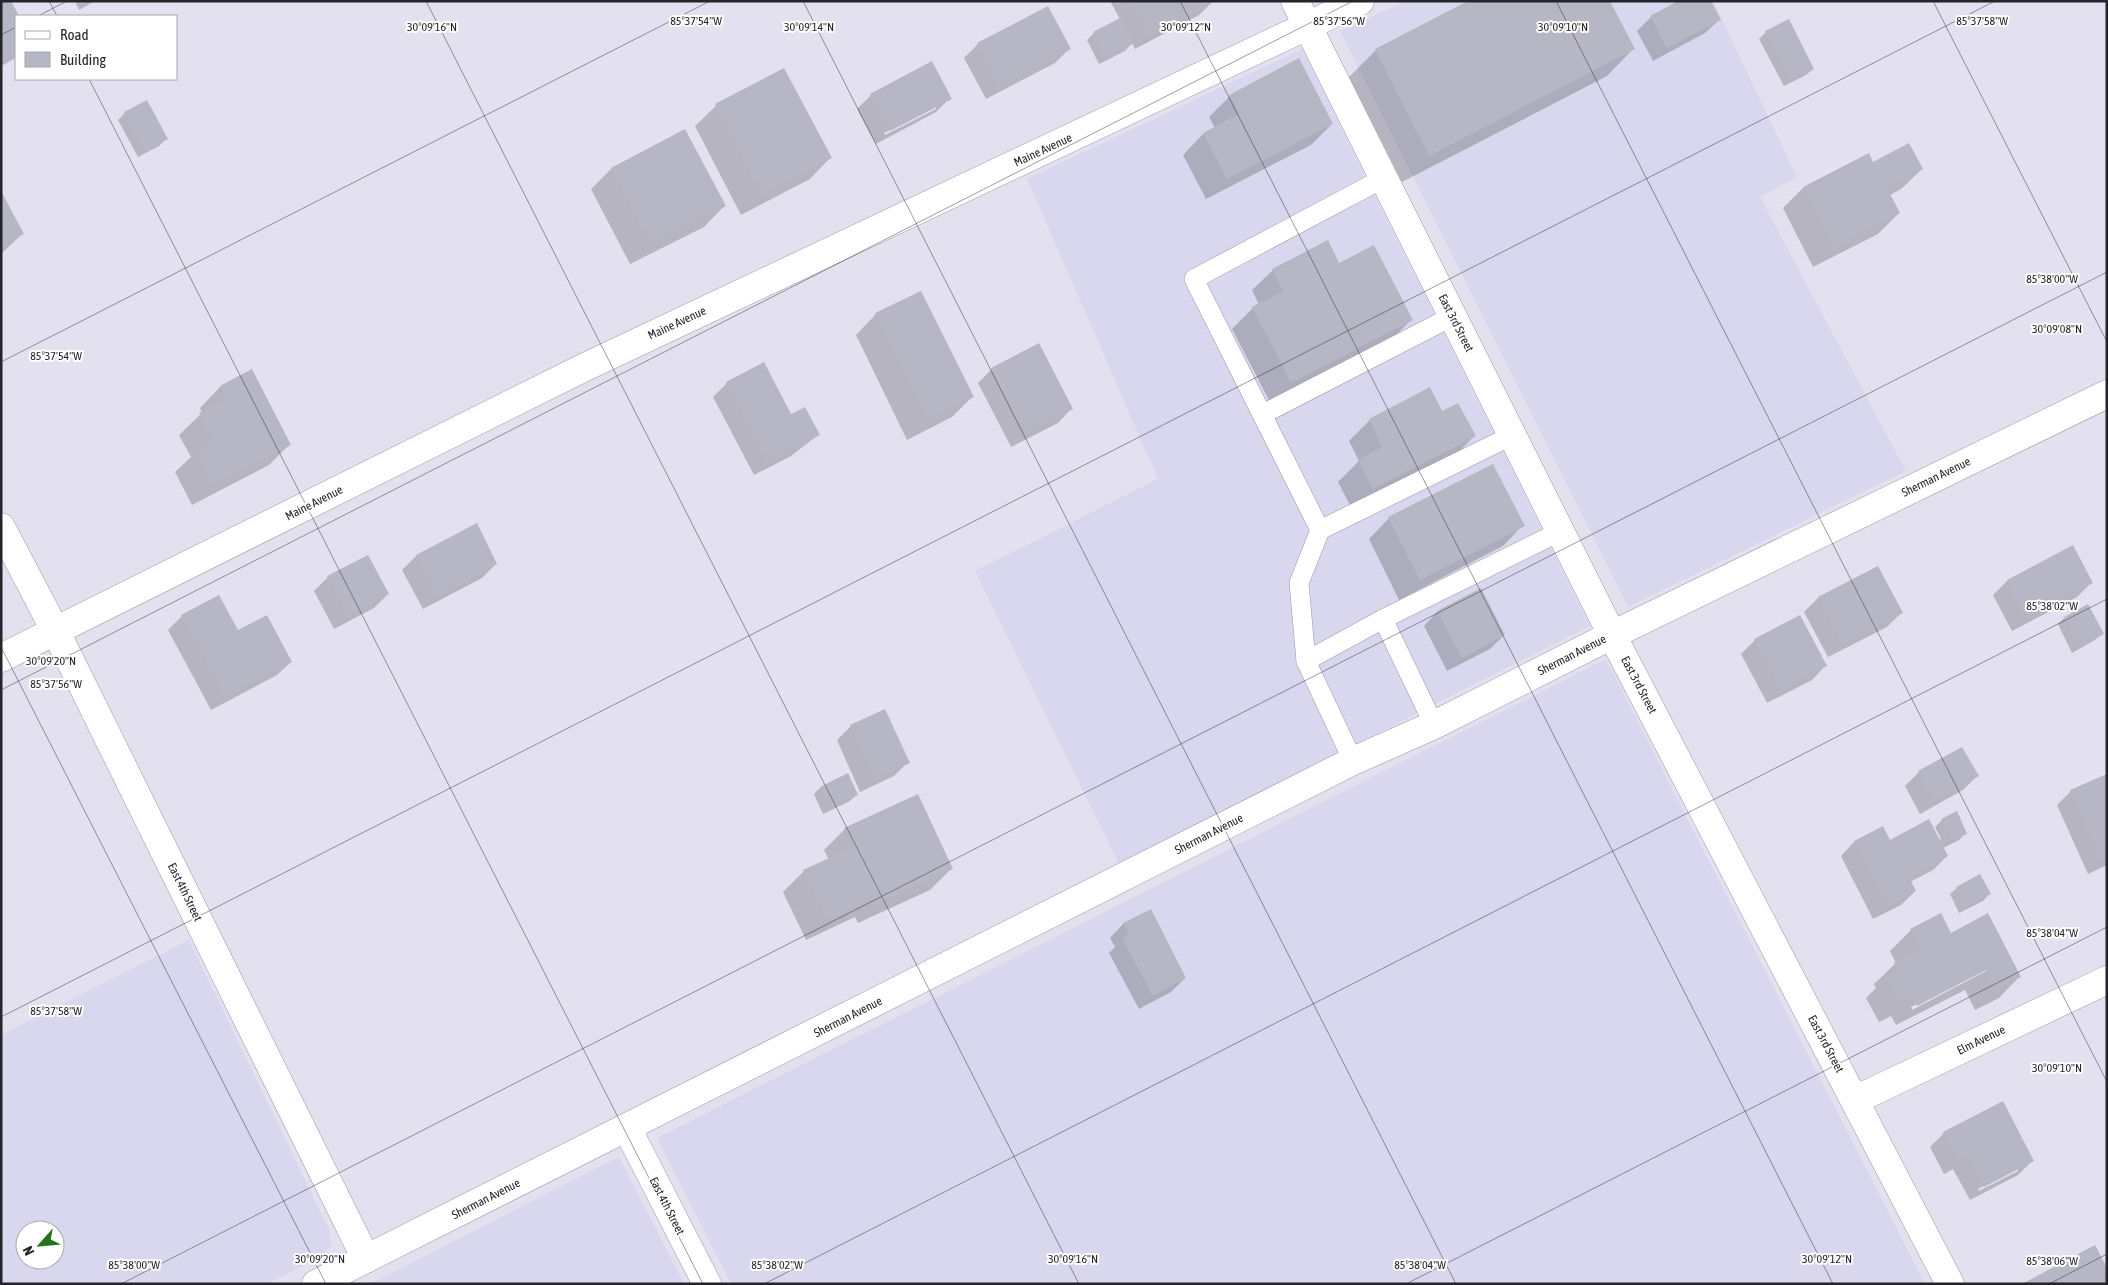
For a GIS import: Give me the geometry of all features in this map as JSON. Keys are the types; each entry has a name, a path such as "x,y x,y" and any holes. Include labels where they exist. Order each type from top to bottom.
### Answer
{"street":[{"name":"Maine Avenue","path":"1,658 1301,13 1360,1"},
{"name":"East 3rd Street","path":"1301,13 1612,635 1950,1284"},
{"name":"Sherman Avenue","path":"316,1284 1353,761 1434,725 1612,635 2107,394"},
{"name":"East 4th Street","path":"1,527 56,632 366,1259"},
{"name":"Elm Avenue","path":"1855,1100 2107,980"},
{"name":"East 4th Street","path":"627,1128 707,1284"}],"lane":[{"path":"1320,530 1194,279 1384,178"},
{"path":"1263,414 1452,316"},
{"path":"1353,761 1306,661 1299,583 1320,530 1512,435"},
{"path":"1306,661 1382,619 1561,530"},
{"path":"1382,619 1434,725"}],"shaded area":[{"path":"1406,1 1713,1 1797,177 1760,197 1906,471 1628,607 1340,31"},
{"path":"1302,49 1590,626 1119,864 975,571 1158,479 1027,179"},
{"path":"1606,659 1925,1284 731,1284 657,1138"},
{"path":"189,940 330,1232 331,1246 321,1257 266,1284 1,1284 1,1035"},
{"path":"619,1157 684,1284 370,1284"}],"building":[{"path":"1,1 11,1 18,15 15,15 15,54 1,61"},
{"path":"1131,1 1215,1 1149,36"},
{"path":"1468,1 1610,1 1635,49 1429,156 1375,49"},
{"path":"1678,1 1711,1 1721,20 1667,48 1650,16"},
{"path":"1048,6 1071,49 1000,86 977,43"},
{"path":"1120,18 1133,44 1106,58 1093,32"},
{"path":"1789,19 1814,69 1791,81 1765,31"},
{"path":"1299,58 1333,124 1227,179 1203,133 1239,114 1229,95"},
{"path":"932,61 952,99 890,131 870,94"},
{"path":"784,68 832,158 762,195 715,104"},
{"path":"147,100 168,139 145,151 124,112"},
{"path":"685,129 726,206 651,245 611,168"},
{"path":"1909,143 1923,169 1887,188 1900,213 1834,247 1803,187 1869,153 1873,162"},
{"path":"1,191 24,234 1,246"},
{"path":"1328,240 1339,263 1374,245 1413,320 1291,383 1252,307 1283,291 1272,269"},
{"path":"921,291 974,397 928,420 875,313"},
{"path":"1039,343 1073,409 1025,434 991,368"},
{"path":"764,362 791,414 805,407 820,435 768,462 726,382"},
{"path":"252,369 291,445 213,485 195,451 214,441 199,413 226,399 220,386"},
{"path":"1430,387 1442,411 1458,403 1476,436 1373,489 1358,460 1382,447 1369,419"},
{"path":"1493,464 1525,526 1420,580 1388,517"},
{"path":"477,523 497,564 437,596 416,555"},
{"path":"2073,545 2093,583 2026,618 2007,580"},
{"path":"368,555 389,594 348,616 327,576"},
{"path":"1878,566 1903,613 1842,644 1818,597"},
{"path":"1481,588 1505,635 1462,658 1437,611"},
{"path":"219,595 238,630 267,615 292,662 226,697 181,615"},
{"path":"2088,604 2104,634 2079,647 2064,617"},
{"path":"1800,615 1827,666 1781,690 1754,639"},
{"path":"885,709 910,763 875,779 850,725"},
{"path":"1962,747 1979,776 1934,801 1918,771"},
{"path":"848,773 858,795 830,808 820,787"},
{"path":"2107,774 2107,859 2102,861 2070,790"},
{"path":"918,794 953,869 879,903 876,897 827,920 803,870 853,847 844,828"},
{"path":"1957,811 1967,834 1952,841 1941,819"},
{"path":"1929,819 1948,856 1909,877 1916,891 1888,906 1854,841 1883,826 1890,840"},
{"path":"1980,874 1991,894 1966,907 1956,887"},
{"path":"1151,909 1186,978 1153,996 1122,938 1129,934 1123,923"},
{"path":"1941,913 1951,933 1988,913 2021,977 1996,990 1986,970 1917,1006 1912,996 1900,1003 1886,976 1898,970 1894,962 1920,949 1910,929"},
{"path":"2003,1101 2034,1161 1984,1187 1968,1156 1958,1161 1943,1132"},
{"path":"2095,1245 2107,1268 2107,1284 2022,1284"}]}
